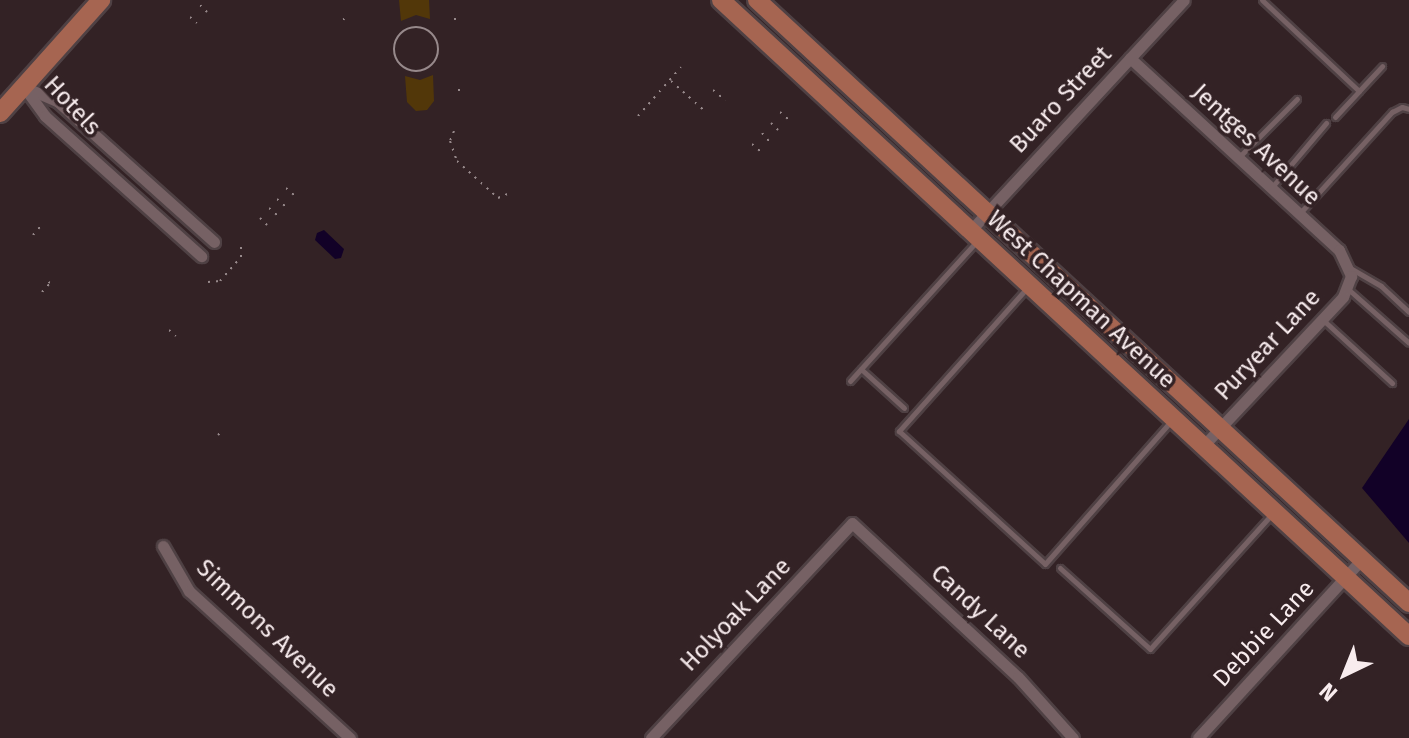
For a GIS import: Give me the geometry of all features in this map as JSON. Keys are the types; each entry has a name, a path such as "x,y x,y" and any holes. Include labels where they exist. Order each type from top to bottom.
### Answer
{"main road":[{"path":"0,113 101,0"},
{"name":"West Chapman Avenue","path":"721,0 1409,636"},
{"name":"West Chapman Avenue","path":"757,0 1409,603"}],"street":[{"name":"Buaro Street","path":"975,234 987,213 1184,0"},
{"name":"Jentges Avenue","path":"1130,58 1339,250 1349,267"},
{"name":"Hotels","path":"24,87 57,101 214,242"},
{"name":"Hotels","path":"24,87 45,116 201,256"},
{"name":"Puryear Lane","path":"1203,446 1348,289 1351,280 1349,267"},
{"name":"Holyoak Lane","path":"651,738 852,523"},
{"name":"Candy Lane","path":"852,523 1018,677 1073,738"},
{"name":"Simmons Avenue","path":"163,546 189,591 350,738"},
{"name":"Debbie Lane","path":"1198,738 1362,559"}],"lane":[{"path":"1262,0 1359,91"},
{"path":"1335,117 1382,66"},
{"path":"1238,158 1297,99"},
{"path":"1299,214 1392,112 1402,107 1409,109"},
{"path":"1271,188 1326,123"},
{"path":"850,381 975,234"},
{"path":"1349,267 1381,286 1409,312"},
{"path":"1029,286 899,431 1045,564 1174,418"},
{"path":"1348,289 1409,343"},
{"path":"1322,319 1392,383"},
{"path":"861,369 904,408"},
{"path":"1060,568 1150,649 1274,512"}],"path":[{"path":"200,5 207,12"},
{"path":"343,20 348,15"},
{"path":"190,17 197,23"},
{"path":"454,19 460,19"},
{"path":"412,27 432,33 440,49 434,63 424,71 405,69 396,60 393,51 396,39 412,27"},
{"path":"638,116 681,67"},
{"path":"669,80 706,112"},
{"path":"458,90 465,90"},
{"path":"713,90 725,100"},
{"path":"780,112 788,119"},
{"path":"771,123 778,130"},
{"path":"454,131 450,141 457,161 498,198 510,193"},
{"path":"762,133 769,141"},
{"path":"752,144 760,151"},
{"path":"286,188 294,195"},
{"path":"277,199 285,206"},
{"path":"269,208 277,215"},
{"path":"260,218 267,225"},
{"path":"33,235 40,227"},
{"path":"208,282 220,281 241,257 241,244"},
{"path":"42,292 50,283 45,279"},
{"path":"169,330 176,336"},
{"path":"218,435 223,430"}],"shaded area":[{"path":"399,0 429,0 430,19 416,15 401,21"},
{"path":"433,75 434,101 427,110 416,111 407,102 405,76 420,80"},
{"path":"324,230 344,249 341,258 335,259 315,240 317,233"},
{"path":"1409,419 1409,543 1362,488"}]}
